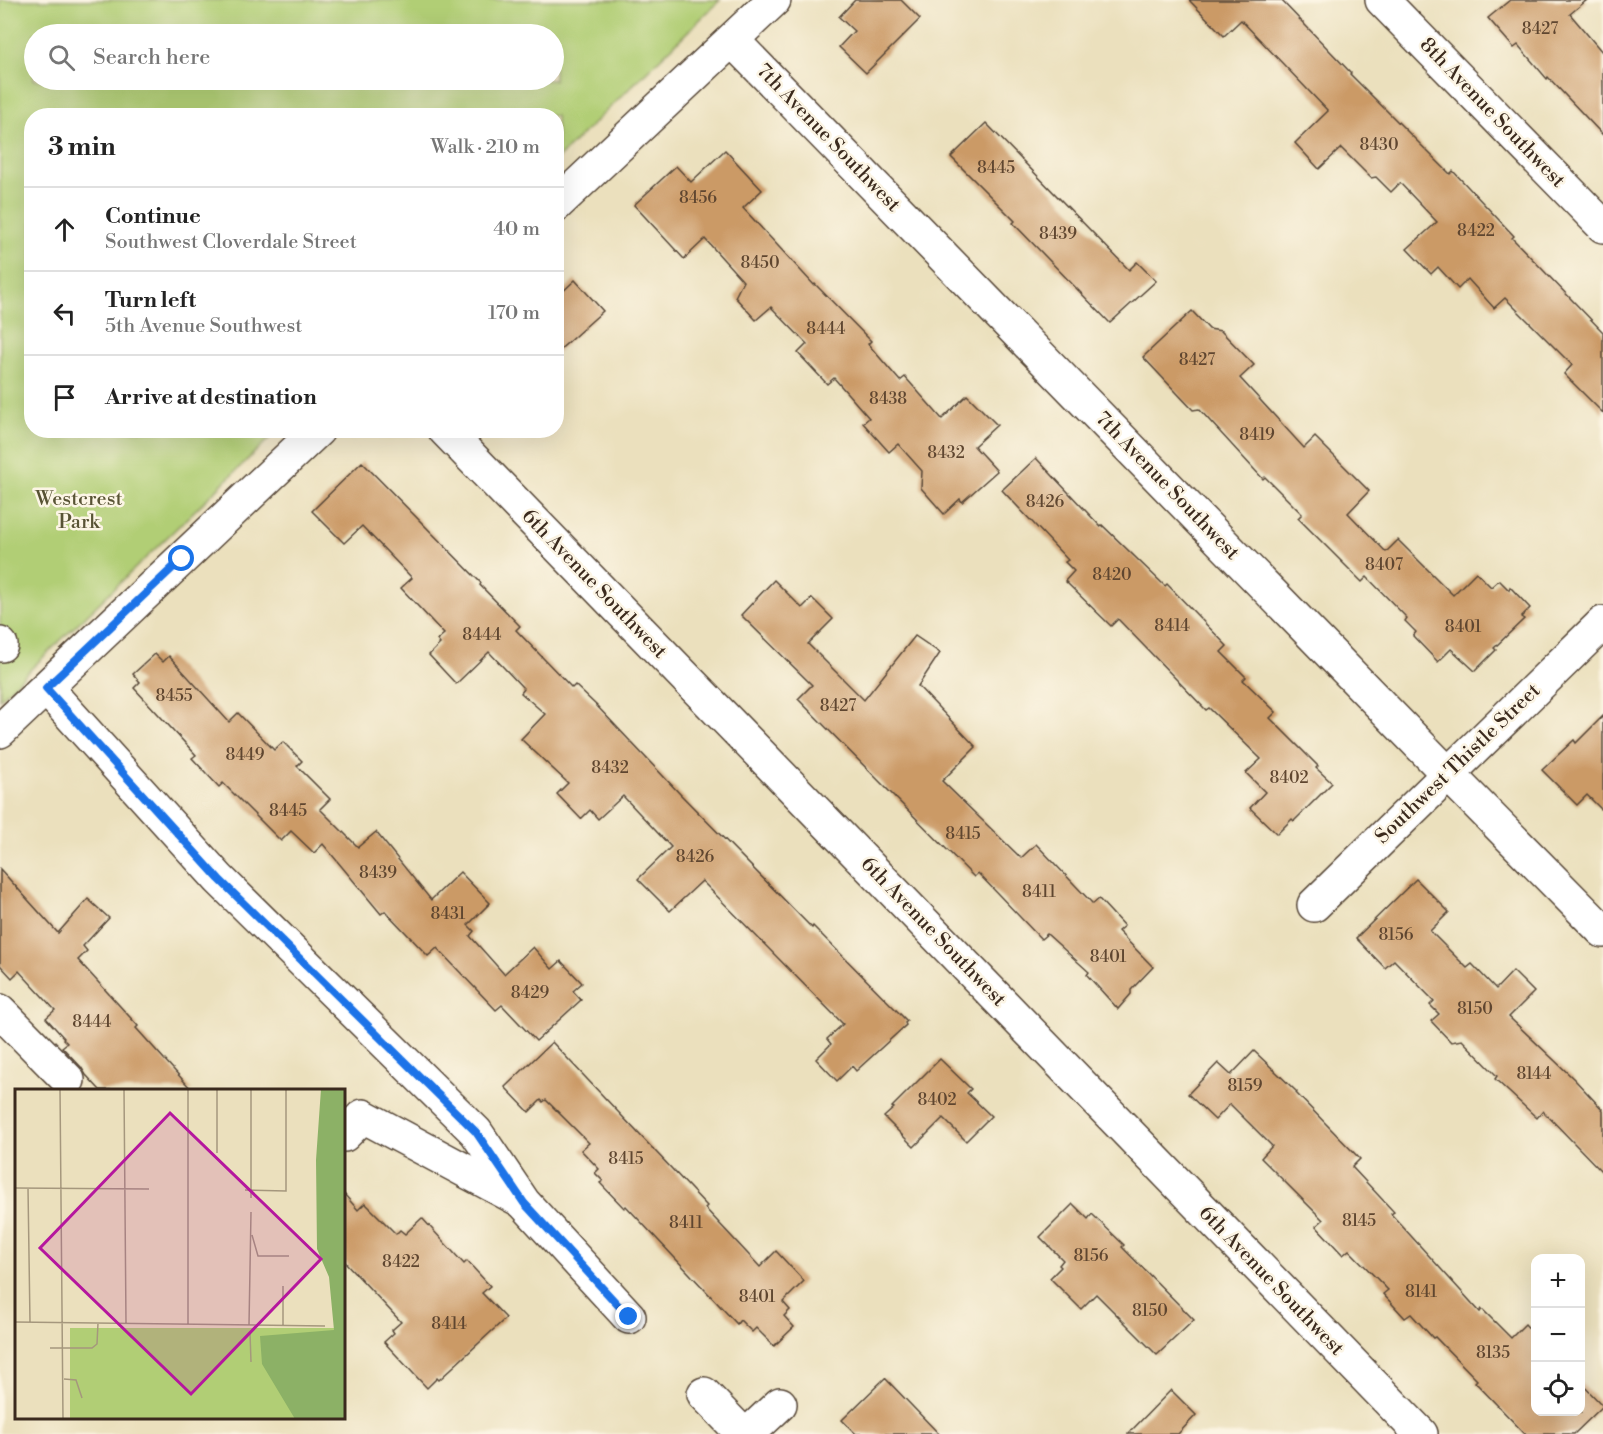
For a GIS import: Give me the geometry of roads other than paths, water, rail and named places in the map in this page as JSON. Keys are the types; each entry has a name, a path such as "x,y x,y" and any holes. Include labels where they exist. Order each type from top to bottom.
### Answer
{"street":[{"path":"564,198 774,0"},
{"name":"8th Avenue Southwest","path":"1382,0 1603,226"},
{"name":"7th Avenue Southwest","path":"732,40 1603,931"},
{"path":"0,731 310,438"},
{"name":"6th Avenue Southwest","path":"453,438 1420,1434"},
{"name":"Southwest Thistle Street","path":"1314,905 1603,623"},
{"path":"46,688 219,879 476,1132 524,1203 629,1317"},
{"path":"0,1011 68,1080"},
{"path":"345,1134 363,1116 524,1203"},
{"path":"704,1394 743,1434"},
{"path":"748,1434 780,1404"}],"park label":[{"name":"Westcrest Park","path":"79,510"}]}
